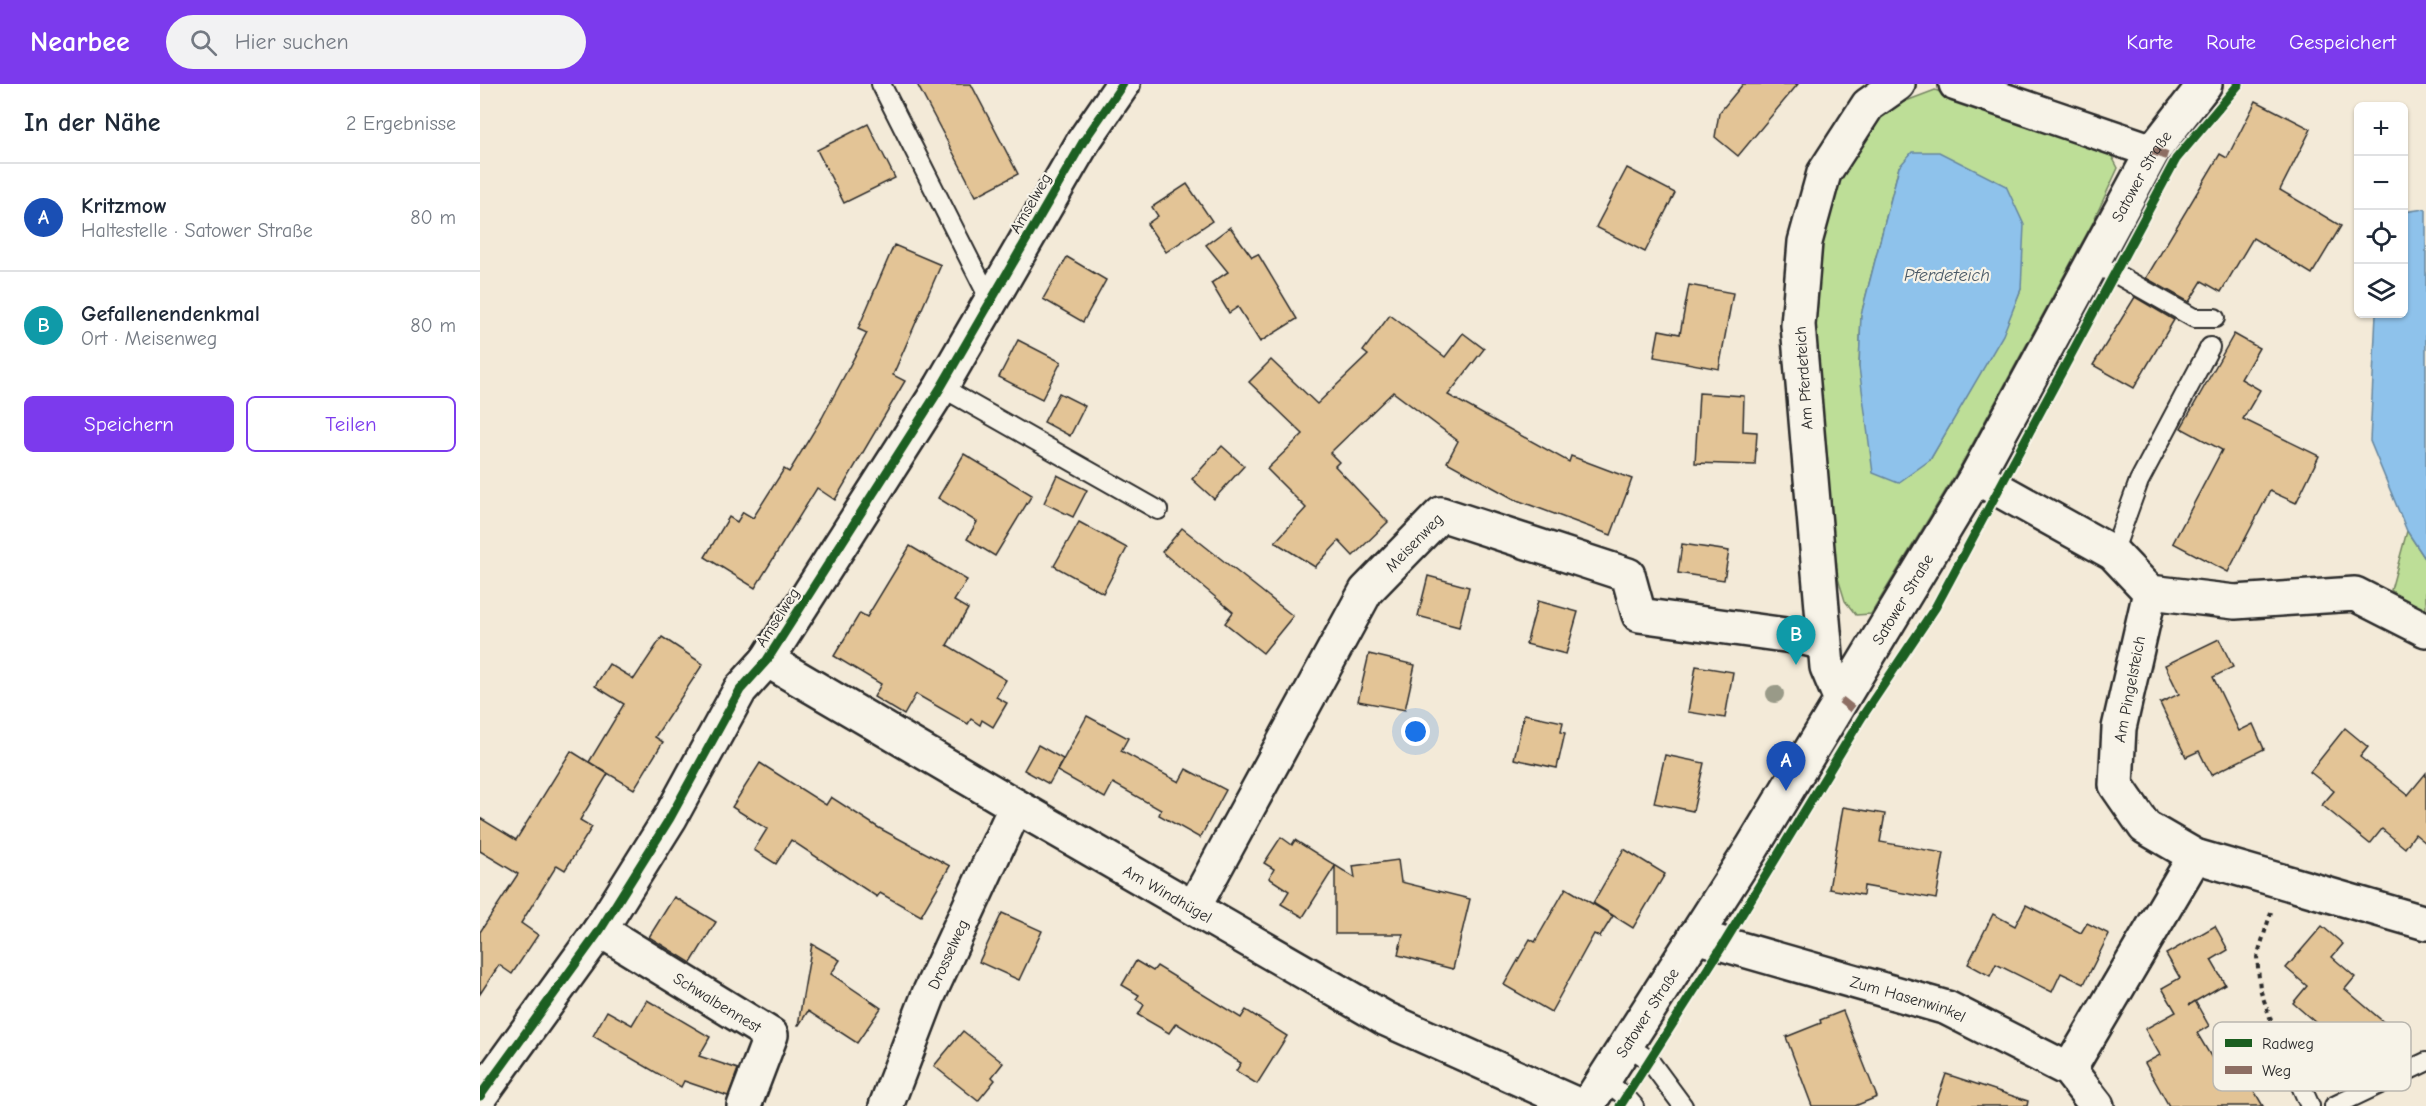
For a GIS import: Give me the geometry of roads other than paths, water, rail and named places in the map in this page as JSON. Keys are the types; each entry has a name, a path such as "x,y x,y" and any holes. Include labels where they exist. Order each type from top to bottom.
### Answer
{"street":[{"name":"Amselweg","path":"480,1096 600,930 670,818 740,690 767,660 941,387 1083,142 1123,84"},
{"name":"Am Pferdeteich","path":"1841,700 1827,667 1824,642 1798,325 1805,242 1824,173 1868,105 1898,84"},
{"path":"1956,84 2153,151"},
{"name":"Satower Straße","path":"1595,1093 1752,848 1976,477 2153,151 2194,89"},
{"path":"1976,477 2113,553 2150,592 2235,602 2355,594 2426,630"},
{"name":"Meisenweg","path":"1194,907 1366,591 1441,514 1628,575 1639,615 1824,642"},
{"name":"Am Pingelsteich","path":"2150,592 2119,728 2116,785 2145,827 2194,856 2426,922"},
{"name":"Am Windhügel","path":"767,660 1386,1019 1580,1106"},
{"name":"Drosselweg","path":"886,1106 929,994 1016,806"},
{"path":"2070,1070 2194,856"},
{"name":"Schwalbennest","path":"600,930 771,1035 744,1106"},
{"name":"Zum Hasenwinkel","path":"1695,936 1947,1008 2070,1070 2097,1106"}],"lane":[{"path":"881,84 991,302"},
{"path":"2092,264 2116,274 2194,318 2214,318"},
{"path":"2113,553 2139,481 2210,347"},
{"path":"941,387 1158,510"},
{"path":"1627,1045 1649,1060 1683,1106"},
{"path":"2411,1069 2426,1062"},
{"path":"2303,1091 2310,1106"},
{"path":"2334,1106 2365,1091"},
{"path":"1595,1093 1626,1097 1634,1106"}],"water":[{"name":"Pferdeteich","path":"1912,152 1939,152 2006,186 2024,225 2021,289 2003,335 1930,460 1898,483 1873,473 1859,367 1861,315 1899,167"},
{"path":"2426,210 2426,560 2407,531 2370,441 2376,318 2408,318 2408,211"}],"place":[{"name":"Gefallenendenkmal","path":"1796,665"},
{"name":"Kritzmow","path":"1786,791"}]}
